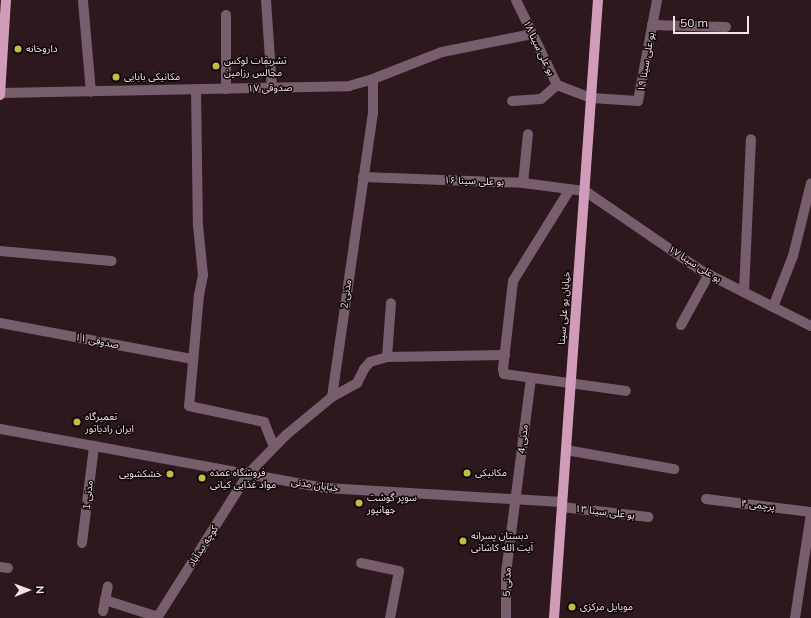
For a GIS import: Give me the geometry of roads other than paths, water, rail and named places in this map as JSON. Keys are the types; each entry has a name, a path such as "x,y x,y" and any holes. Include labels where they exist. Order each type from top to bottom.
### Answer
{"main road":[{"path":"0,94 6,0"},
{"name":"خیابان بو علی سینا","path":"554,618 598,0"}],"street":[{"path":"266,0 272,88"},
{"name":"بو علی سینا ۱۸","path":"516,0 557,85 591,98"},
{"name":"بو علی سینا ۱۹","path":"591,98 638,100 657,0"},
{"path":"83,1 91,92"},
{"path":"226,15 226,89"},
{"path":"652,25 726,27"},
{"name":"صدوقی ۱۷","path":"0,94 349,86 373,79 442,52 532,34"},
{"name":"مدنی 2","path":"332,397 362,177 373,114 373,79"},
{"path":"512,101 541,98 557,85"},
{"path":"196,89 198,225 203,275 189,406 264,422 274,447"},
{"path":"523,183 528,134"},
{"path":"744,292 751,139"},
{"name":"بو علی سینا ۱۶","path":"362,177 523,183 585,191"},
{"path":"773,307 793,256 806,196 811,183"},
{"path":"570,189 513,281 504,374 531,379 626,391"},
{"name":"بو علی سینا ۱۷","path":"585,191 709,274 811,326"},
{"path":"0,251 112,262"},
{"path":"681,325 709,274"},
{"path":"387,357 391,302"},
{"name":"صدوقی ۱۱","path":"0,323 193,359"},
{"path":"248,474 300,422 332,397 357,383 364,369 370,362 387,357 505,355"},
{"name":"مدنی 4","path":"516,500 531,379"},
{"name":"خیابان مدنی","path":"0,429 326,488 516,500 562,505"},
{"name":"مدنی 1","path":"82,543 94,446"},
{"path":"566,450 674,469"},
{"name":"کوچه بیدآباد","path":"157,617 248,474"},
{"name":"پرچمی ۴","path":"706,499 811,512"},
{"name":"مدنی 5","path":"506,618 506,574 516,500"},
{"name":"بو علی سینا ۱۳","path":"562,505 648,517"},
{"path":"795,618 811,512"},
{"path":"361,563 399,571 390,618"},
{"path":"103,611 108,586"},
{"path":"105,600 157,617"}],"place":[{"name":"داروخانه","path":"18,49"},
{"name":"تشریفات لوکس مجالس رزامین","path":"216,66"},
{"name":"مکانیکی بابایی","path":"116,77"},
{"name":"تعمیرگاه ایران رادیاتور","path":"77,422"},
{"name":"مکانیکی","path":"467,473"},
{"name":"خشکشویی","path":"170,474"},
{"name":"فروشگاه عمده مواد غذایی کیانی","path":"202,478"},
{"name":"سوپر گوشت جهانپور","path":"359,503"},
{"name":"دبستان پسرانه آیت الله کاشانی","path":"463,541"},
{"name":"موبایل مرکزی","path":"572,607"}]}
